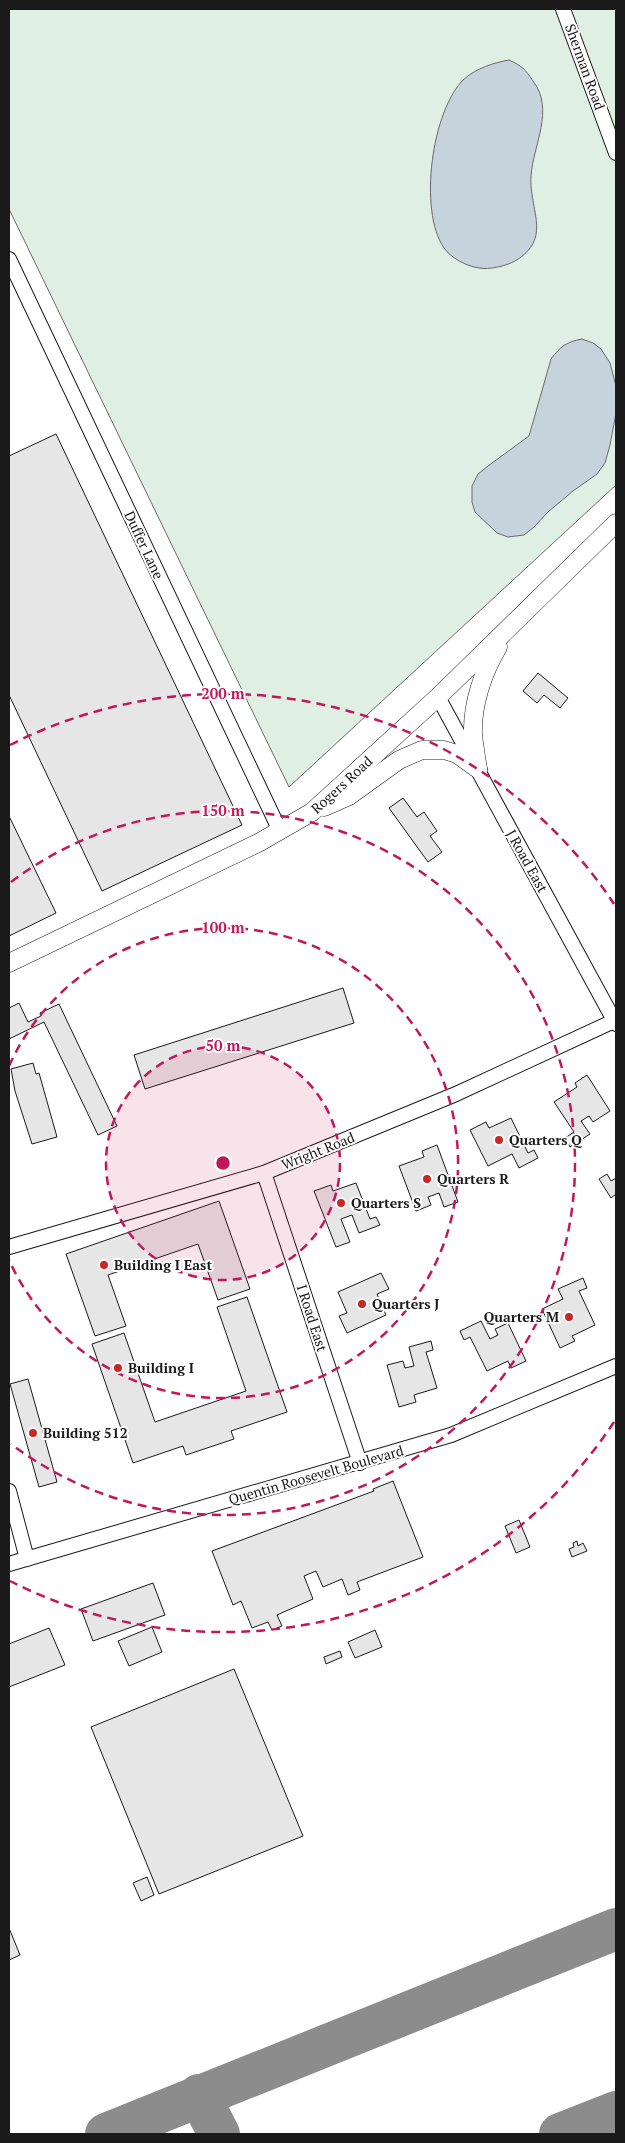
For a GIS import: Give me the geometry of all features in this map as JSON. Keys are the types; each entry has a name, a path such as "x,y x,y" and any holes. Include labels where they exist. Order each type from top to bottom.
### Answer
{"street":[{"name":"Sherman Road","path":"563,9 616,153"},
{"name":"Duffer Lane","path":"9,259 280,831"},
{"name":"Rogers Road","path":"9,963 280,831 312,812 438,697 616,523"},
{"path":"478,769 473,732 484,672 511,626"},
{"name":"J Road East","path":"438,697 615,1023"},
{"path":"312,812 350,796 399,760 422,750 444,750 458,754 478,769"},
{"name":"Wright Road","path":"9,1246 264,1173 456,1094 615,1023"},
{"name":"I Road East","path":"264,1173 360,1463"},
{"name":"Quentin Roosevelt Boulevard","path":"9,1564 451,1435 616,1366"},
{"path":"9,1491 27,1559"}],"green space":[{"path":"9,9 616,9 616,485 289,787 9,209"}],"shaded area":[{"path":"509,60 520,66 528,74 539,92 542,104 543,116 531,176 536,233 533,243 527,252 515,261 497,267 479,268 464,263 451,255 444,248 436,231 430,186 432,161 444,113 453,94 464,79 491,64"},
{"path":"582,339 593,343 601,349 610,363 616,386 616,413 605,463 597,474 573,491 524,535 508,537 497,533 475,512 472,502 472,486 478,474 529,436 551,359 564,345"}],"building":[{"path":"56,434 242,825 102,891 9,695 9,456"},
{"path":"538,673 568,698 560,708 544,695 537,703 523,691"},
{"path":"403,798 417,817 424,812 437,831 430,836 442,852 428,862 389,808"},
{"path":"9,816 56,913 9,936"},
{"path":"343,988 354,1023 145,1089 134,1055"},
{"path":"19,1003 28,1022 41,1016 40,1013 59,1004 117,1126 98,1135 44,1022 9,1039 9,1008"},
{"path":"33,1063 36,1074 39,1073 57,1137 32,1144 15,1091 11,1069"},
{"path":"587,1075 610,1111 593,1122 589,1116 581,1121 590,1134 570,1147 565,1138 574,1132 554,1102 577,1087 575,1083"},
{"name":"Quarters Q","path":"511,1118 528,1153 534,1150 538,1158 519,1168 512,1154 488,1166 470,1130 486,1122 489,1128"},
{"name":"Quarters R","path":"437,1145 458,1202 444,1207 439,1193 428,1197 431,1205 416,1211 399,1166 424,1157 422,1151"},
{"path":"607,1174 611,1181 616,1178 616,1194 611,1198 599,1179"},
{"name":"Quarters S","path":"356,1183 370,1219 376,1217 380,1225 359,1233 352,1215 341,1219 350,1242 336,1247 314,1191 331,1185 333,1191"},
{"name":"Building I East","path":"219,1201 250,1289 218,1300 198,1244 108,1275 126,1326 95,1336 66,1254"},
{"name":"Quarters J","path":"381,1273 389,1289 377,1294 386,1315 347,1333 339,1316 347,1313 338,1292"},
{"name":"Quarters M","path":"583,1278 587,1288 579,1291 595,1325 572,1336 575,1341 560,1348 542,1309 563,1299 558,1289"},
{"name":"Building I","path":"247,1297 287,1412 231,1431 234,1439 186,1455 183,1446 133,1463 92,1344 124,1333 155,1422 246,1391 217,1307"},
{"path":"481,1321 490,1339 498,1335 495,1329 508,1323 526,1361 511,1368 508,1361 487,1371 470,1337 464,1340 460,1331"},
{"path":"431,1341 433,1350 426,1352 437,1388 414,1395 416,1402 399,1407 387,1365 403,1361 405,1368 414,1366 409,1347"},
{"name":"Building 512","path":"28,1379 57,1482 39,1487 10,1384"},
{"path":"393,1481 423,1557 357,1582 360,1590 348,1595 342,1579 323,1587 316,1571 304,1576 313,1599 277,1615 282,1626 272,1630 268,1622 252,1628 241,1601 233,1605 212,1551 374,1491 373,1489"},
{"path":"519,1520 530,1547 516,1553 505,1526"},
{"path":"577,1541 578,1546 583,1543 587,1551 572,1557 569,1549 574,1547 573,1543"},
{"path":"153,1583 165,1615 93,1641 81,1609"},
{"path":"152,1627 162,1652 129,1666 118,1641"},
{"path":"49,1628 65,1665 9,1687 9,1644"},
{"path":"375,1630 382,1647 355,1658 348,1642"},
{"path":"340,1651 342,1657 326,1664 324,1657"},
{"path":"234,1669 303,1836 159,1894 91,1727"},
{"path":"147,1877 154,1895 141,1901 133,1883"},
{"path":"9,1928 20,1955 9,1960"}],"taxiway":[{"path":"106,2134 616,1929"},
{"path":"199,2095 219,2134"},
{"path":"560,2134 616,2112"}],"place":[{"name":"Quarters Q","path":"499,1140"},
{"name":"Quarters R","path":"427,1179"},
{"name":"Quarters S","path":"341,1203"},
{"name":"Building I East","path":"104,1265"},
{"name":"Quarters J","path":"362,1304"},
{"name":"Quarters M","path":"569,1317"},
{"name":"Building I","path":"118,1368"},
{"name":"Building 512","path":"33,1433"}]}
